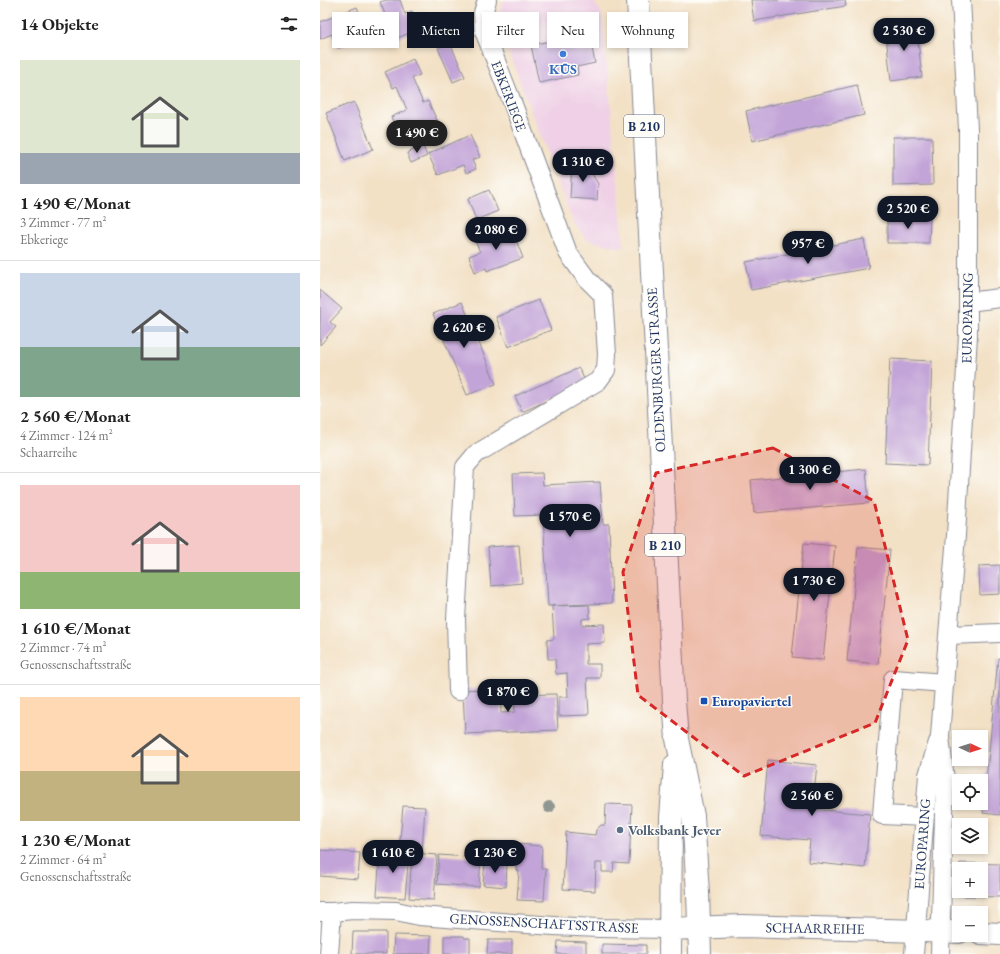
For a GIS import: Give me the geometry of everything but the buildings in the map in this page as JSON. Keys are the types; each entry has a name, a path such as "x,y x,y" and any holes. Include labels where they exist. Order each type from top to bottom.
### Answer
{"main road":[{"name":"OLDENBURGER STRASSE","path":"638,0 674,701 677,739 693,816 699,927"},
{"name":"OLDENBURGER STRASSE","path":"670,929 671,817 677,739"},
{"name":"SCHAARREIHE","path":"670,929 741,926 950,931"},
{"name":"B 210","path":"699,927 701,953"},
{"name":"B 210","path":"670,929 670,954"},
{"path":"670,929 701,953"},
{"path":"988,933 1000,934"}],"street":[{"name":"EBKERIEGE","path":"458,691 456,619 465,467 476,454 598,380 606,370 607,354 603,295 587,279 568,253 484,31 483,12 487,0"},
{"name":"EUROPARING","path":"940,954 950,931 945,780 940,736 956,535 968,302 968,129 961,0"},
{"path":"968,302 1000,298"},
{"path":"949,635 1000,633"},
{"path":"925,817 882,815 893,679 944,683"},
{"name":"EUROPARING","path":"914,954 928,775 940,736"},
{"name":"GENOSSENSCHAFTSSTRASSE","path":"329,954 326,912 356,922 399,924 419,916 599,928 670,929"}],"highlighted area":[{"path":"773,448 874,501 908,640 875,723 744,776 638,695 623,572 656,473"}],"shaded area":[{"path":"504,0 592,0 602,13 624,247 587,240 573,222 507,48 539,48 539,12 499,12"}],"place":[{"name":"KÜS","path":"563,54"},
{"name":"Europaviertel","path":"704,701"},
{"name":"Volksbank Jever","path":"620,830"}]}
